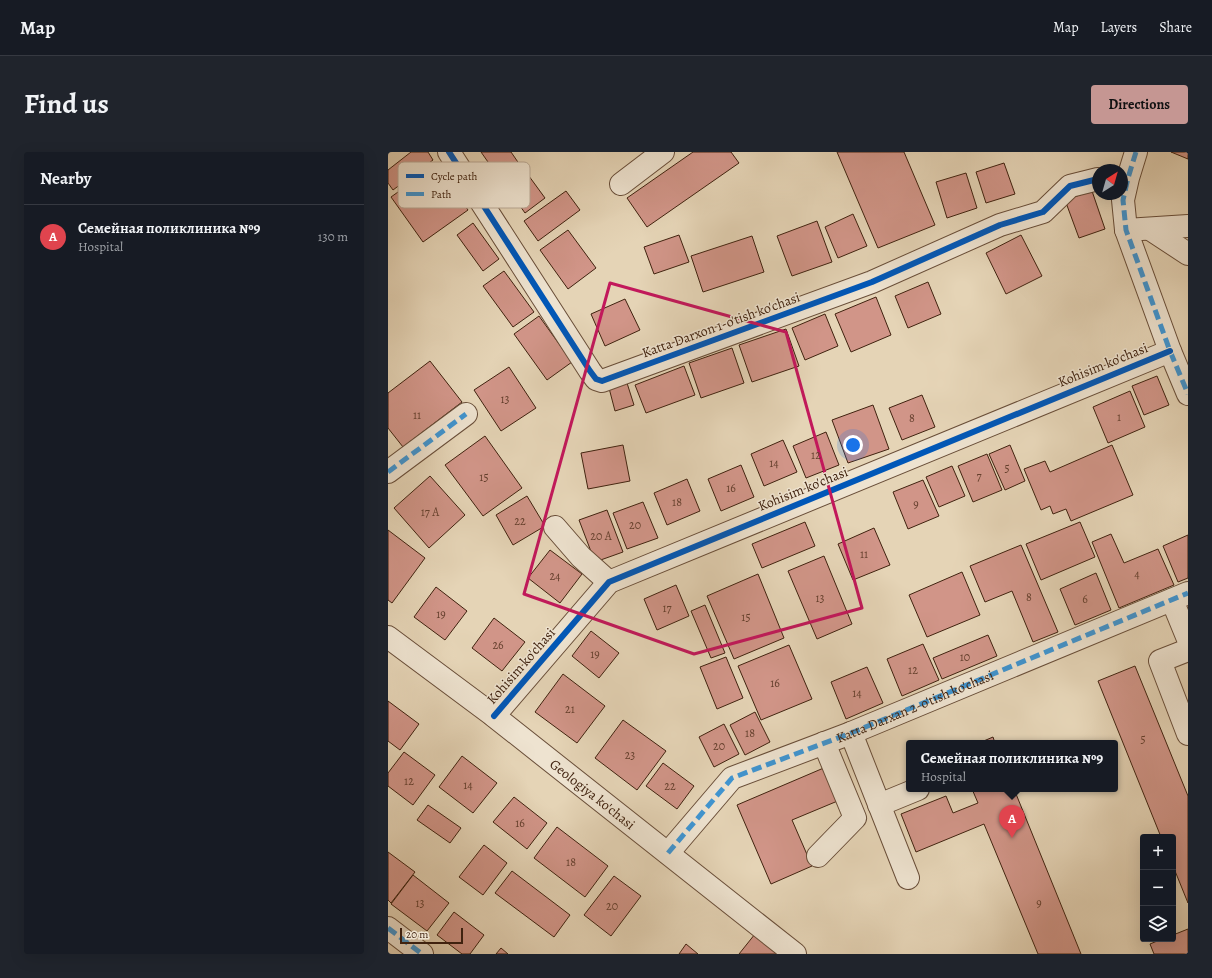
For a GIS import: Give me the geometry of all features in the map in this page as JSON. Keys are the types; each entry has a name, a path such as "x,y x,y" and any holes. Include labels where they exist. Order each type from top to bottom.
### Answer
{"street":[{"name":"Katta Darxon 1-o'tish ko'chasi","path":"449,152 455,162"},
{"path":"621,184 663,152"},
{"path":"1128,171 1136,152"},
{"name":"Katta Darxon 1-o'tish ko'chasi","path":"485,208 590,371 596,378 602,381 872,282 1000,225 1043,212 1070,186 1092,180"},
{"path":"1123,200 1126,230 1170,351 1188,394"},
{"path":"1126,230 1188,226"},
{"path":"1150,229 1188,254"},
{"name":"Kohisim ko'chasi","path":"494,716 609,582 1170,351"},
{"path":"388,472 466,414"},
{"path":"555,527 581,557 609,582"},
{"path":"1180,596 1188,639"},
{"name":"Katta Darxan 2-o'tish ko'chasi","path":"668,853 732,778 851,734 1180,596"},
{"name":"Geologiya ko'chasi","path":"388,637 494,716 795,954"},
{"path":"1188,650 1160,662 1188,734"},
{"path":"851,734 908,878"},
{"path":"818,856 855,818 824,743"},
{"path":"880,805 911,792"},
{"path":"388,928 422,954"}],"highlighted area":[{"path":"610,283 786,332 862,608 694,654 524,594"}],"building":[{"path":"411,152 428,152 433,160 430,162 398,162"},
{"path":"481,152 511,152 518,162 488,162"},
{"path":"693,152 731,152 739,163 647,227 627,198"},
{"path":"837,152 904,152 935,225 878,248"},
{"path":"1171,152 1188,152 1188,159"},
{"path":"398,162 398,186 393,190 388,183 388,170"},
{"path":"1004,163 1015,194 986,203 976,172"},
{"path":"966,173 977,208 947,218 936,182"},
{"path":"530,177 545,198 525,213 521,208 530,208"},
{"path":"566,191 580,210 538,241 524,221"},
{"path":"1092,191 1092,200 1095,200 1105,229 1079,238 1065,200"},
{"path":"398,192 398,207 391,197"},
{"path":"399,208 467,208 468,210 423,242"},
{"path":"853,214 867,246 838,258 825,227"},
{"path":"817,221 832,262 792,276 777,236"},
{"path":"473,223 499,259 483,271 457,235"},
{"path":"568,230 596,268 568,289 540,250"},
{"path":"679,235 689,262 654,274 644,247"},
{"path":"1021,235 1042,276 1006,294 986,253"},
{"path":"752,236 764,272 703,292 691,256"},
{"path":"504,271 534,312 513,327 483,286"},
{"path":"928,282 941,314 908,328 895,296"},
{"path":"876,297 891,335 851,352 835,314"},
{"path":"625,299 640,330 605,346 591,314"},
{"path":"825,314 838,346 805,360 792,328"},
{"path":"539,316 572,362 547,380 514,334"},
{"path":"786,329 799,366 752,382 739,345"},
{"path":"732,348 744,383 701,398 689,363"},
{"path":"430,361 462,402 403,447 388,428 388,393"},
{"path":"684,366 695,395 646,413 635,385"},
{"path":"509,367 536,408 501,431 474,390"},
{"path":"1157,376 1169,405 1144,415 1132,386"},
{"path":"627,383 634,405 615,411 609,388"},
{"path":"1130,391 1145,427 1108,443 1093,407"},
{"path":"922,395 935,427 902,440 889,408"},
{"path":"873,405 889,449 848,463 832,420"},
{"path":"826,432 839,465 806,478 793,446"},
{"path":"485,436 522,488 483,516 445,465"},
{"path":"783,440 797,472 764,486 751,454"},
{"path":"623,445 630,481 588,489 581,453"},
{"path":"1010,445 1025,481 1005,490 989,454"},
{"path":"1112,445 1133,495 1071,521 1066,509 1053,514 1050,506 1041,510 1024,469 1045,461 1050,472"},
{"path":"987,454 1002,490 973,502 958,466"},
{"path":"741,465 754,497 721,511 708,479"},
{"path":"952,466 965,496 939,507 926,477"},
{"path":"430,476 465,515 429,548 394,508"},
{"path":"687,479 700,511 667,525 654,493"},
{"path":"923,480 939,516 908,529 893,492"},
{"path":"527,496 545,526 513,545 496,515"},
{"path":"643,502 658,538 627,549 613,513"},
{"path":"607,510 623,552 595,562 579,520"},
{"path":"805,522 815,546 762,568 752,544"},
{"path":"1080,522 1095,557 1041,580 1026,544"},
{"path":"874,528 890,565 853,580 838,544"},
{"path":"388,530 425,558 392,603 388,600"},
{"path":"1111,534 1124,563 1158,549 1174,585 1119,608 1092,542"},
{"path":"1188,535 1188,578 1178,582 1163,546"},
{"path":"1021,545 1058,632 1033,642 1012,591 985,602 970,566"},
{"path":"550,550 582,574 560,603 528,578"},
{"path":"824,556 852,624 817,639 788,571"},
{"path":"962,572 980,615 927,637 909,595"},
{"path":"1096,573 1111,610 1075,625 1060,589"},
{"path":"758,574 784,638 734,659 707,596"},
{"path":"676,585 689,616 657,630 644,599"},
{"path":"436,587 467,611 445,640 414,617"},
{"path":"705,605 725,653 711,658 691,611"},
{"path":"494,618 525,642 502,671 472,648"},
{"path":"591,631 619,653 599,678 572,656"},
{"path":"988,635 997,656 942,679 933,658"},
{"path":"923,644 939,680 902,696 887,659"},
{"path":"789,645 812,699 761,720 738,666"},
{"path":"726,657 743,698 717,709 700,667"},
{"path":"1135,666 1188,796 1188,903 1176,873 1176,834 1160,834 1098,681"},
{"path":"867,667 883,703 846,719 831,682"},
{"path":"563,674 605,706 577,743 535,712"},
{"path":"388,701 419,724 400,750 388,741"},
{"path":"755,712 770,742 745,755 730,725"},
{"path":"623,720 666,751 637,790 595,758"},
{"path":"724,724 739,754 714,767 699,737"},
{"path":"993,737 994,740 986,740"},
{"path":"404,752 435,775 413,805 388,786 388,773"},
{"path":"462,756 497,783 473,813 439,787"},
{"path":"663,763 694,786 677,809 646,786"},
{"path":"826,767 840,800 792,820 812,866 771,884 737,805"},
{"path":"973,792 1015,792 1081,954 1038,954 984,824 916,852 901,814 946,796 953,813 978,803"},
{"path":"514,797 547,823 527,849 493,822"},
{"path":"428,805 461,828 450,843 417,820"},
{"path":"557,827 608,866 585,897 534,858"},
{"path":"484,845 507,863 483,895 459,877"},
{"path":"388,852 415,872 391,903 388,900"},
{"path":"512,871 570,915 554,937 495,893"},
{"path":"413,875 449,903 427,931 391,904"},
{"path":"614,876 641,896 611,936 584,915"},
{"path":"454,912 484,935 470,954 462,954 437,935"},
{"path":"1188,929 1188,954 1154,954 1150,944 1155,942 1176,942 1176,934"},
{"path":"755,934 780,954 739,954"},
{"path":"686,944 698,954 679,954"},
{"path":"501,948 508,954 496,954"}],"marked path":[{"path":"1136,152 1123,200 1126,230 1170,351 1188,394"},
{"path":"388,472 466,414"},
{"path":"668,853 732,778 851,733 1188,593"},
{"path":"388,928 422,954"}],"cycle path":[{"path":"449,152 455,162"},
{"path":"485,208 590,371 596,379 602,381 872,282 1000,225 1043,212 1070,186 1092,180"},
{"path":"494,716 609,582 1170,351"}],"place":[{"name":"Семейная поликлиника №9","path":"1012,838"}]}
